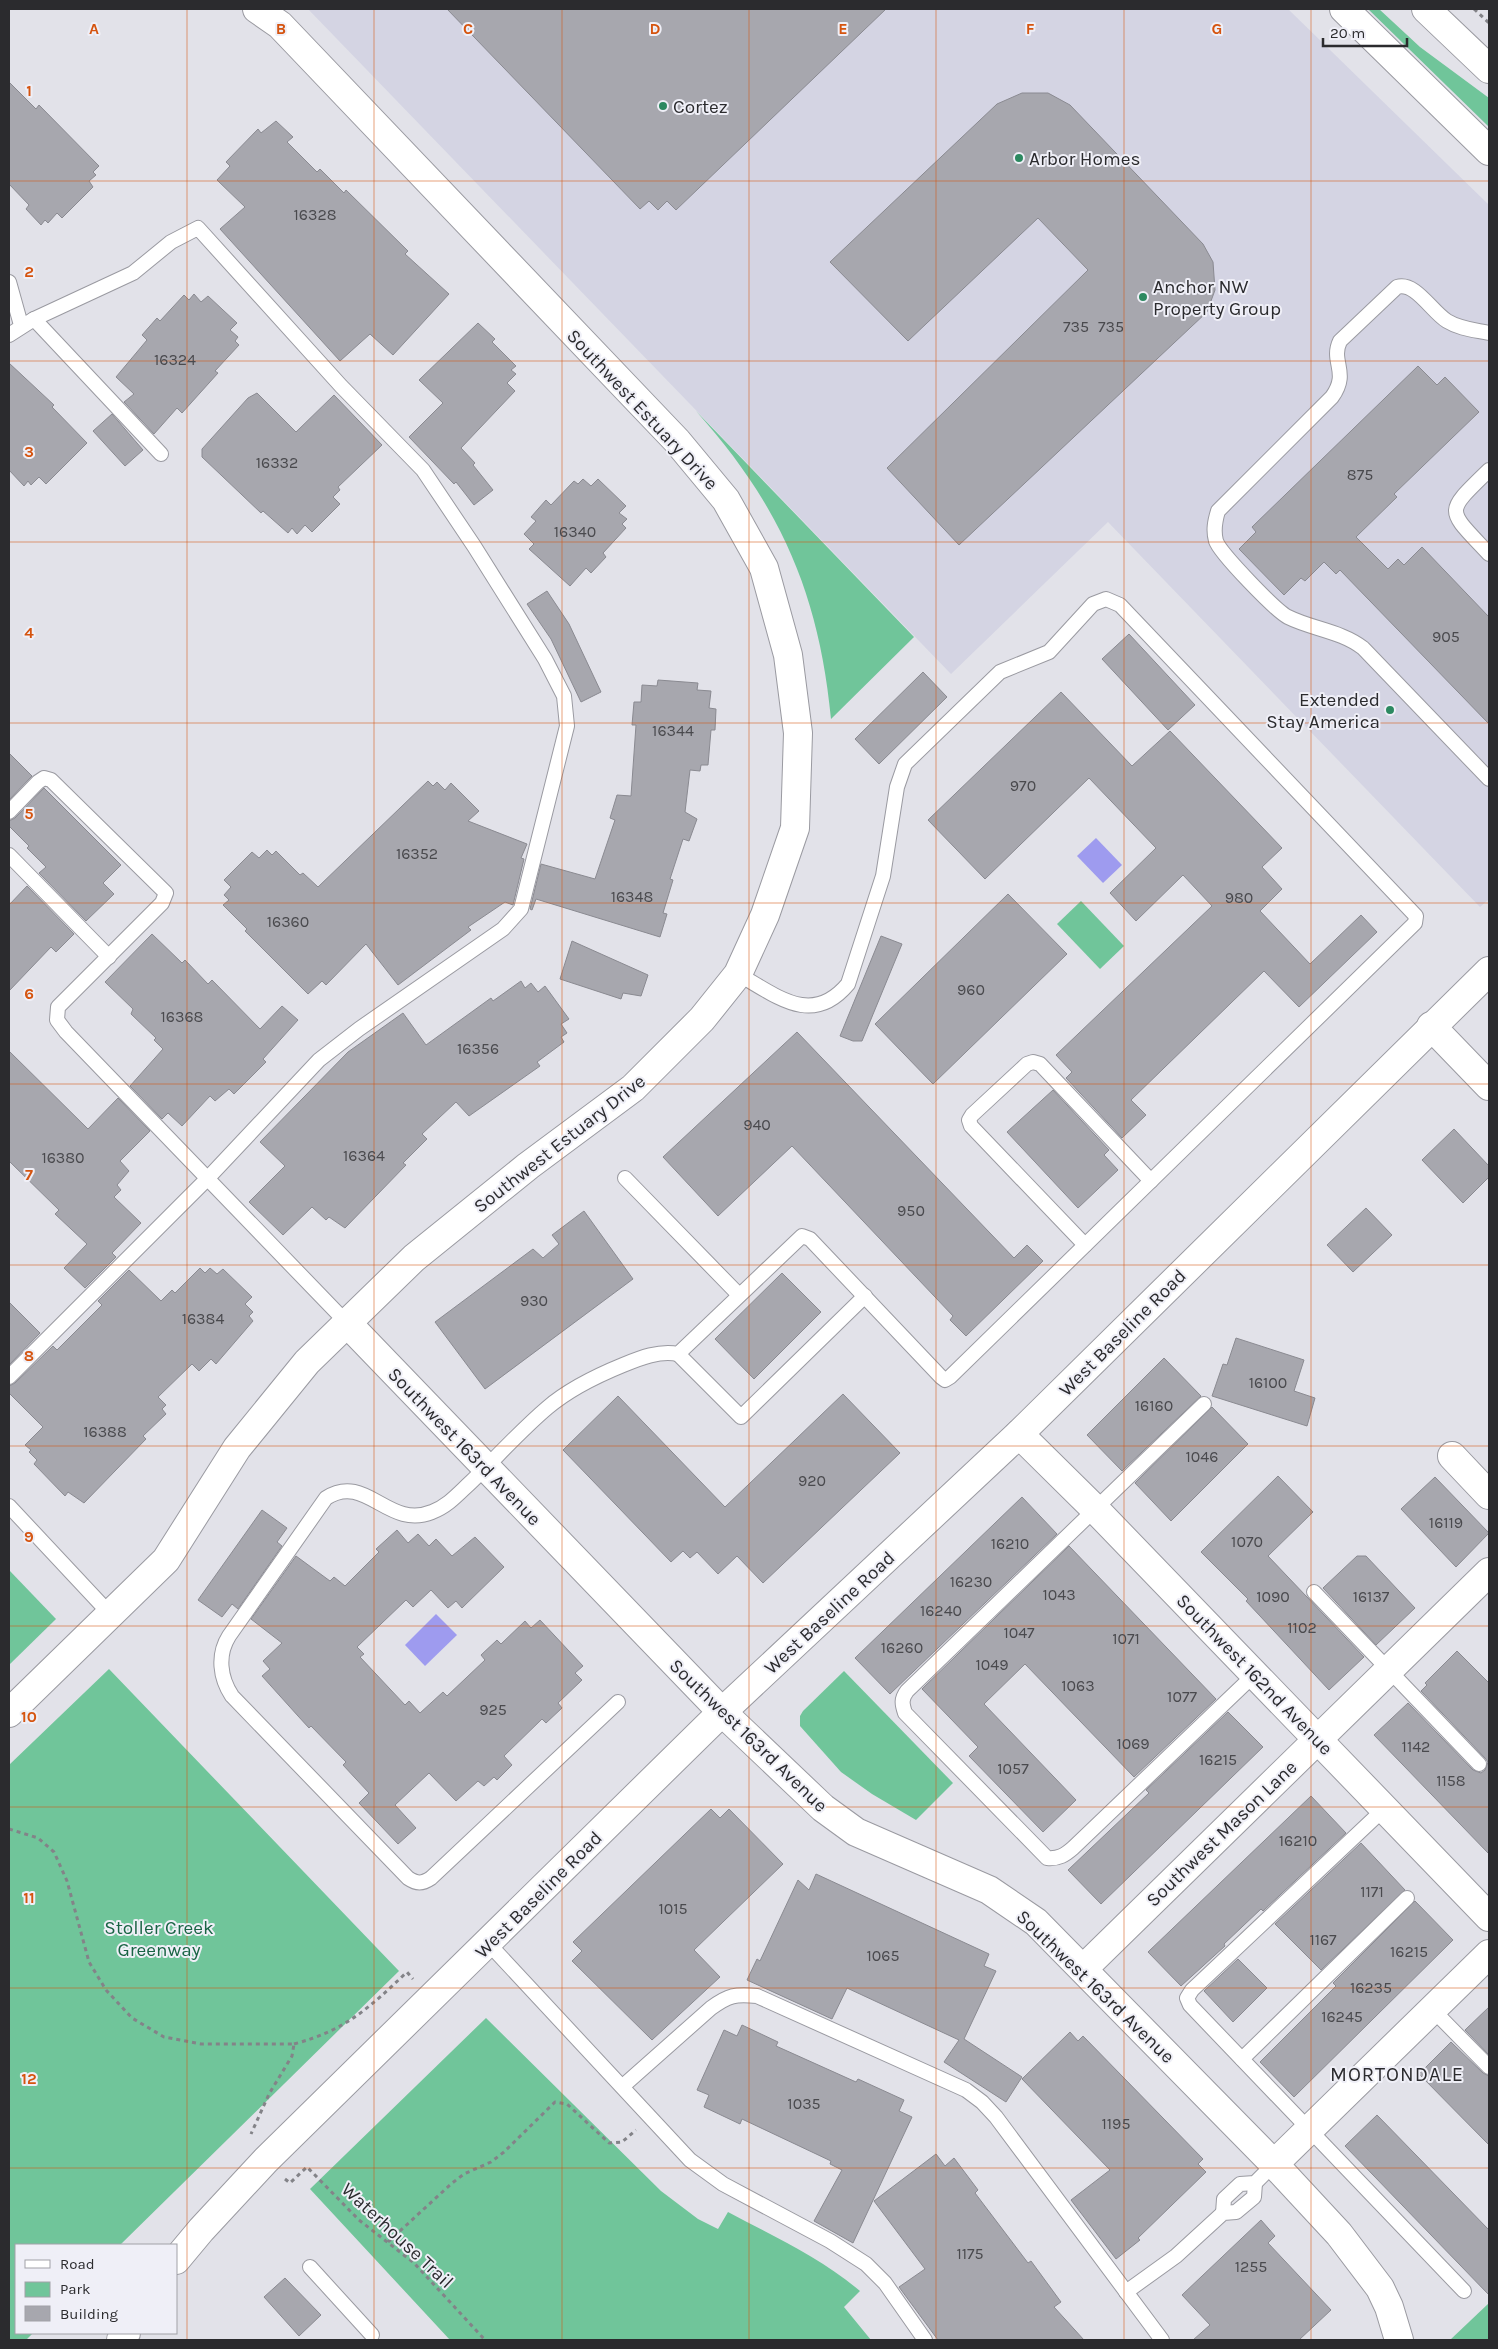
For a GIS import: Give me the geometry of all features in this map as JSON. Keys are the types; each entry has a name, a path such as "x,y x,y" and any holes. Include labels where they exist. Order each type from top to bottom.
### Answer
{"street":[{"name":"Southwest Estuary Drive","path":"9,1713 166,1560 237,1448 266,1409 307,1362 414,1258 528,1166 633,1088 702,1019 738,974 765,915 795,828 798,733 790,664 764,568 726,500 677,441 280,25 257,9"},
{"path":"1344,9 1489,151"},
{"path":"1426,9 1489,69"},
{"name":"West Baseline Road","path":"178,2258 266,2160 722,1712 1019,1434 1489,971"},
{"path":"1432,1026 1489,1086"},
{"name":"Southwest 163rd Avenue","path":"346,1323 722,1712 822,1808 856,1832 989,1890 1036,1922 1274,2164 1339,2234 1367,2269 1389,2307 1399,2340"},
{"name":"Southwest 162nd Avenue","path":"1019,1434 1094,1508 1489,1917"},
{"path":"1452,1456 1489,1495"},
{"name":"Southwest Mason Lane","path":"1082,1969 1489,1572"},
{"path":"1274,2164 1489,1954"}],"lane":[{"path":"9,335 28,322 133,273 171,242 198,228 341,386 422,470 474,546 545,659 564,696 567,726 521,909 503,929 359,1029 319,1060 208,1178 9,1376"},
{"path":"9,282 28,322 162,454"},
{"path":"1489,333 1459,327 1436,313 1410,287 1403,285 1397,287 1340,340 1336,349 1342,376 1339,387 1332,397 1218,511 1214,526 1216,542 1225,555 1285,615 1358,644 1489,780"},
{"path":"1489,470 1459,500 1454,510 1457,520 1489,554"},
{"path":"678,1354 802,1236 810,1239 945,1380 1086,1246 1414,923 1416,916 1120,605 1106,599 1092,604 1049,652 1000,672 905,764 896,787 883,876 848,984 837,997 822,1005 792,1004 738,974"},
{"path":"9,812 38,782 44,778 51,780 166,893 162,904 58,1007 57,1020 66,1032 346,1323"},
{"path":"9,855 109,957"},
{"path":"1086,1246 971,1126 969,1120 972,1115 1027,1064 1033,1062 1040,1064 1151,1181"},
{"path":"625,1178 739,1295"},
{"path":"618,1702 431,1878 423,1883 415,1883 401,1872 232,1696 222,1676 221,1654 223,1644 326,1498 336,1492 357,1491 397,1514 419,1516 447,1505 548,1407 593,1377 643,1357 670,1352 678,1354 741,1416 865,1296"},
{"path":"1204,1404 1094,1508 902,1698 905,1713 1047,1858 1054,1858 1064,1856 1073,1848 1255,1674"},
{"path":"9,1506 111,1615"},
{"path":"1314,1592 1478,1764"},
{"path":"1384,1809 1192,1990 1187,1998 1190,2005 1464,2291"},
{"path":"1242,2059 1407,1898"},
{"path":"488,1943 690,2160 723,2184 830,2240 866,2264 885,2284 925,2340"},
{"path":"623,2086 711,2008 725,1998 737,1994 757,1996 966,2090 982,2102 1162,2340"},
{"path":"1433,2010 1489,2067"},
{"path":"1126,2292 1176,2256 1223,2213 1236,2212 1254,2197 1255,2183 1274,2164"},
{"path":"310,2267 372,2338"}],"path":[{"path":"1474,9 1489,23"},
{"path":"9,1830 38,1838 54,1852 67,1881 89,1962 106,1990 132,2018 164,2037 201,2044 294,2044 321,2037 341,2027 370,2007 407,1972 432,1999"},
{"path":"248,2142 270,2094 292,2056 294,2044"},
{"path":"388,2242 458,2179 491,2162 504,2152 555,2102 566,2104 603,2140 614,2145 622,2142 651,2117"},
{"name":"Waterhouse Trail","path":"290,2184 307,2167 353,2214 414,2263 485,2340"}],"shaded area":[{"path":"308,9 1288,9 1489,205 1489,899 1480,907 1108,522 951,674"},
{"path":"1096,838 1122,865 1103,883 1077,856"},
{"path":"436,1614 457,1635 425,1666 405,1645"}],"green space":[{"path":"1368,9 1379,9 1420,47 1489,98 1489,127"},
{"path":"696,411 914,637 831,719 817,631 805,591 790,553 751,481"},
{"path":"1081,901 1124,946 1100,969 1057,924"},
{"path":"9,1570 56,1619 9,1665"},
{"name":"Stoller Creek Greenway","path":"109,1669 399,1971 121,2244 15,2244 15,2334 32,2334 26,2340 9,2340 9,1765"},
{"path":"844,1671 953,1783 916,1820 872,1794 841,1772 800,1726 800,1716 803,1711"},
{"path":"486,2018 661,2191 698,2219 718,2229 728,2212 813,2258 860,2291 844,2307 871,2340 450,2340 310,2189"},
{"path":"1489,2303 1489,2340 1450,2340"}],"building":[{"name":"Cortez","path":"447,9 886,9 676,210 667,201 658,210 649,201 640,209"},
{"path":"9,82 36,109 39,105 99,166 93,172 96,175 89,181 93,187 62,218 57,213 48,223 45,220 41,225 26,209 29,205 9,184"},
{"path":"1022,93 1048,93 1070,105 1203,244 1213,262 1215,290 1207,312 959,545 887,468 1088,270 1038,218 908,341 830,262 997,104"},
{"path":"276,121 293,137 287,142 317,172 320,169 344,193 346,190 408,251 405,254 449,294 393,355 370,334 340,361 220,229 245,207 217,180 230,166 226,162 258,129 261,133"},
{"path":"194,294 201,302 208,296 237,323 230,330 238,337 235,341 239,345 215,371 218,373 182,413 177,408 154,434 124,402 134,394 116,377 147,340 142,335 157,318 160,321 184,295 189,300"},
{"path":"478,323 495,339 492,342 516,366 511,370 516,374 507,383 515,391 461,448 475,463 473,465 493,490 474,505 456,482 454,484 409,437 443,403 419,380"},
{"path":"9,363 54,405 52,407 87,443 46,484 39,477 31,485 28,481 24,486 9,470"},
{"path":"1418,366 1437,385 1445,377 1479,412 1394,494 1397,497 1356,537 1388,569 1398,559 1404,565 1422,547 1489,617 1489,724 1340,570 1336,574 1324,562 1305,581 1301,578 1284,595 1239,549 1256,532 1252,527"},
{"path":"257,393 296,432 334,395 382,445 338,487 340,490 333,497 340,504 312,532 305,525 297,534 292,528 288,533 263,511 261,513 202,457 202,449 248,398"},
{"path":"112,414 143,450 125,466 93,431"},
{"path":"583,479 591,486 598,479 626,506 619,513 627,519 622,524 626,528 603,553 606,557 591,573 586,568 570,586 529,549 534,544 524,534 536,521 531,517 546,500 551,505 574,481 578,484"},
{"path":"547,591 569,624 601,692 581,702 551,639 527,604"},
{"path":"1129,634 1195,705 1168,730 1102,659"},
{"path":"923,672 947,697 879,764 855,739"},
{"path":"658,680 698,683 697,690 711,691 709,708 716,709 715,730 711,730 708,765 701,765 700,771 690,770 685,812 697,819 689,841 683,839 670,879 673,880 663,913 667,914 660,937 536,899 532,910 530,909 541,864 595,879 615,820 610,818 617,795 631,796 636,725 632,725 634,702 641,702 642,685 657,686"},
{"path":"1061,692 1132,766 1170,731 1282,848 1262,867 1282,889 1260,911 1310,964 1361,915 1377,932 1299,1007 1264,971 1131,1100 1146,1115 1122,1138 1066,1078 1072,1072 1056,1055 1212,906 1183,875 1136,921 1110,893 1156,848 1089,778 985,879 928,820"},
{"path":"9,753 32,776 9,800"},
{"path":"428,781 433,786 437,782 445,790 451,783 479,811 468,821 527,844 521,858 524,859 513,905 505,902 468,927 471,930 398,985 366,944 326,985 322,981 308,994 245,931 247,929 223,905 229,900 224,895 231,887 224,880 252,852 259,858 267,850 272,855 276,851 300,875 303,873 318,887"},
{"path":"44,788 121,865 103,883 114,894 86,921 39,873 46,867 9,826 9,821 15,818"},
{"path":"27,886 74,934 56,952 51,947 9,991 9,905"},
{"path":"1008,894 1067,954 933,1084 875,1024"},
{"path":"152,934 182,963 185,960 208,984 212,980 260,1029 282,1006 298,1020 263,1059 266,1062 234,1094 229,1089 215,1101 210,1096 182,1126 168,1113 162,1119 130,1086 163,1049 154,1040 156,1038 131,1014 133,1009 105,982"},
{"path":"881,936 902,944 862,1041 853,1041 840,1036"},
{"path":"572,941 648,975 641,996 623,993 621,999 560,979"},
{"path":"521,981 525,988 531,983 538,992 545,986 569,1019 561,1024 567,1033 561,1037 564,1042 537,1062 540,1066 469,1116 456,1102 422,1134 427,1139 403,1163 406,1165 345,1228 329,1217 326,1220 312,1207 283,1235 249,1202 285,1166 260,1142 348,1052 403,1013 426,1045 491,998 493,1001"},
{"path":"797,1032 1014,1258 1027,1245 1043,1261 966,1336 950,1320 953,1316 792,1146 718,1216 663,1157"},
{"path":"9,1051 88,1129 118,1098 150,1131 120,1161 129,1171 117,1185 121,1190 114,1197 141,1223 112,1253 116,1257 85,1288 64,1268 87,1244 55,1214 59,1210 9,1161"},
{"path":"1053,1090 1109,1150 1104,1155 1118,1170 1078,1208 1007,1132"},
{"path":"1454,1129 1489,1166 1489,1177 1463,1203 1422,1160"},
{"path":"1366,1208 1392,1235 1353,1272 1327,1245"},
{"path":"584,1211 633,1279 485,1389 435,1322 533,1249 543,1258 559,1244 552,1235"},
{"path":"200,1268 205,1273 210,1268 217,1274 223,1269 252,1297 245,1304 253,1312 249,1316 253,1321 216,1364 211,1359 199,1371 192,1364 158,1397 166,1405 162,1409 166,1414 143,1436 146,1439 84,1503 68,1492 65,1496 34,1464 37,1460 29,1452 31,1450 25,1445 43,1427 9,1393 9,1386 15,1383 53,1346 57,1350 102,1305 98,1301 129,1270 161,1301 172,1290 175,1293"},
{"path":"782,1273 821,1312 754,1379 715,1339"},
{"path":"9,1302 40,1333 9,1365"},
{"path":"1236,1338 1304,1360 1294,1391 1315,1398 1307,1426 1212,1396 1223,1364 1227,1365"},
{"path":"1164,1358 1201,1396 1122,1471 1087,1435"},
{"path":"843,1394 900,1453 763,1583 737,1556 718,1574 697,1552 690,1558 683,1551 671,1562 563,1450 618,1396 725,1507"},
{"path":"1212,1407 1248,1444 1171,1521 1135,1483"},
{"path":"1278,1476 1313,1512 1268,1556 1364,1657 1329,1690 1246,1601 1248,1599 1201,1552"},
{"path":"1435,1477 1489,1533 1456,1567 1401,1509"},
{"path":"1022,1497 1057,1534 890,1694 855,1658"},
{"path":"262,1510 287,1528 277,1542 282,1546 238,1609 232,1604 222,1617 198,1600"},
{"path":"397,1530 408,1543 418,1534 429,1546 436,1539 452,1556 475,1537 504,1567 462,1608 456,1601 448,1608 431,1590 413,1607 406,1600 357,1647 364,1654 360,1657 405,1705 409,1701 420,1713 443,1692 447,1696 485,1660 481,1655 497,1640 501,1644 525,1621 531,1628 540,1620 583,1666 575,1673 582,1680 558,1703 562,1708 546,1723 542,1719 504,1756 512,1765 497,1780 494,1777 484,1786 478,1781 456,1801 429,1773 395,1805 416,1828 398,1844 359,1803 369,1793 343,1765 346,1762 311,1726 309,1728 262,1676 270,1669 263,1661 282,1643 251,1619 296,1556 330,1581 334,1577 345,1586 379,1552 376,1549"},
{"path":"1069,1546 1216,1699 1134,1777 1025,1664 984,1704 1076,1800 1043,1832 969,1756 978,1747 922,1689"},
{"path":"1357,1556 1366,1556 1415,1608 1376,1645 1323,1588"},
{"path":"1457,1651 1489,1683 1489,1854 1374,1735 1408,1703 1473,1770 1481,1773 1485,1770 1488,1762 1485,1758 1421,1691 1427,1685 1425,1683"},
{"path":"1228,1712 1263,1747 1101,1904 1068,1870 1149,1793 1146,1790"},
{"path":"1311,1796 1346,1833 1263,1911 1261,1909 1224,1944 1225,1946 1181,1986 1148,1952"},
{"path":"711,1809 720,1818 729,1809 783,1864 694,1950 720,1977 652,2040 572,1961 582,1951 573,1942"},
{"path":"1361,1843 1405,1890 1321,1970 1275,1924"},
{"path":"816,1874 989,1954 984,1966 996,1971 964,2039 1022,2077 1006,2102 944,2062 959,2040 847,1988 832,2019 747,1980 757,1959 760,1961 798,1880 809,1890"},
{"path":"1415,1901 1453,1940 1294,2097 1260,2062 1336,1986 1333,1983"},
{"path":"1238,1959 1267,1988 1233,2022 1204,1991"},
{"path":"1489,2007 1489,2055 1465,2030"},
{"path":"742,2025 778,2042 776,2046 856,2082 858,2079 904,2100 899,2111 912,2117 853,2243 814,2221 842,2170 830,2164 831,2161 742,2119 740,2124 704,2107 709,2095 697,2090 724,2030 737,2036"},
{"path":"1070,2032 1078,2041 1083,2036 1203,2159 1198,2164 1206,2172 1138,2238 1140,2240 1116,2259 1071,2200 1110,2170 1022,2079"},
{"path":"1451,2042 1483,2073 1489,2076 1489,2145 1419,2074"},
{"path":"1377,2115 1489,2230 1489,2295 1345,2146"},
{"path":"936,2154 945,2166 954,2158 978,2190 975,2193 1028,2263 1031,2261 1061,2302 1054,2307 1084,2340 938,2340 899,2287 925,2269 874,2201"},
{"path":"1261,2220 1275,2236 1268,2243 1331,2310 1299,2340 1193,2340 1210,2325 1182,2295"},
{"path":"285,2278 321,2315 299,2336 264,2297"}],"place":[{"name":"Cortez","path":"663,106"},
{"name":"Arbor Homes","path":"1019,158"},
{"name":"Anchor NW Property Group","path":"1143,297"},
{"name":"Extended Stay America","path":"1390,710"}],"district":[{"name":"MORTONDALE","path":"1397,2074"}]}
